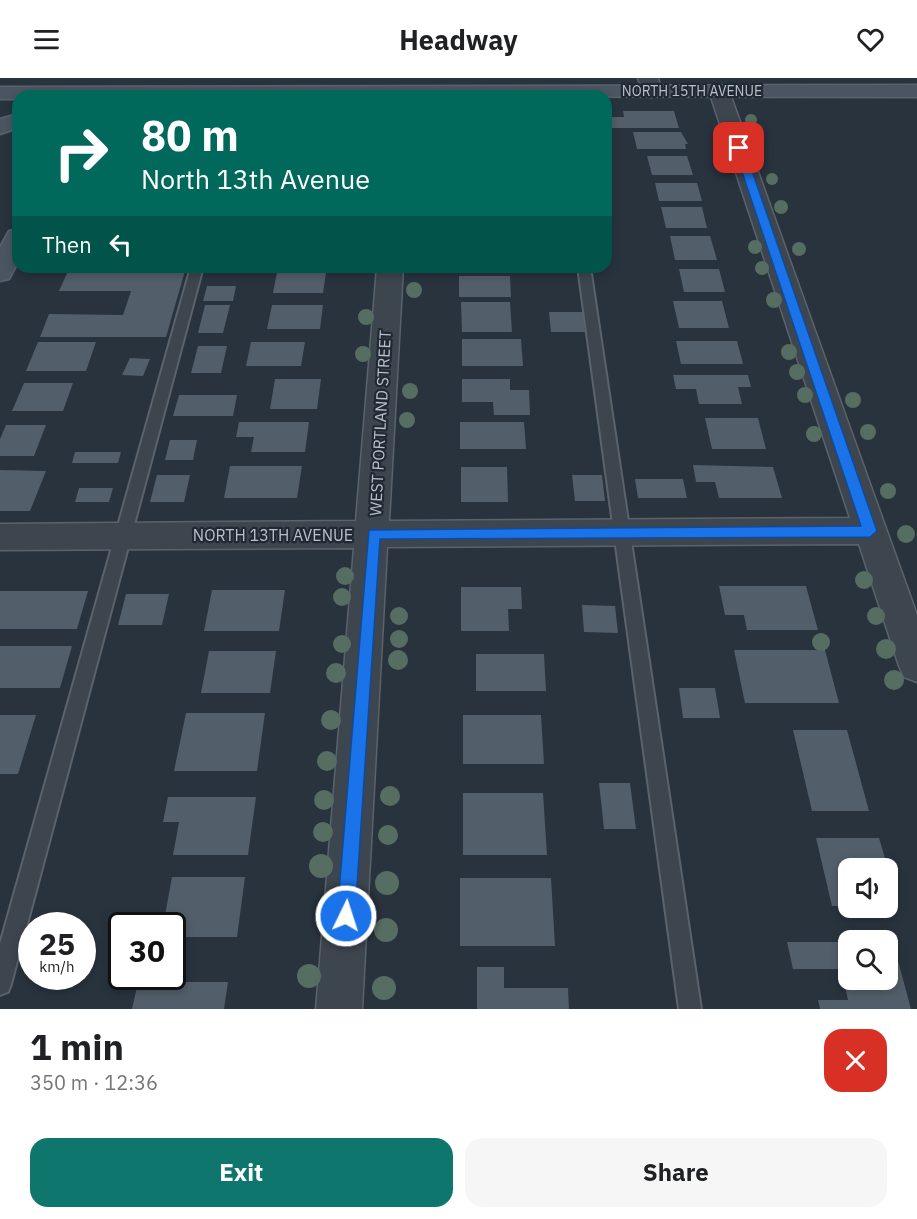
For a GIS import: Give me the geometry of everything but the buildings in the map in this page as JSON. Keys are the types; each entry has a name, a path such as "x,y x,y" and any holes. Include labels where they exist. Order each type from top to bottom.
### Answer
{"street":[{"path":"87,90 120,78"},
{"name":"NORTH 15TH AVENUE","path":"596,90 650,84 719,91 917,91"},
{"path":"719,91 917,666"},
{"path":"0,273 12,248"},
{"name":"WEST PORTLAND STREET","path":"339,1009 374,534 390,273"},
{"name":"NORTH 13TH AVENUE","path":"0,537 870,531"}],"lane":[{"path":"0,984 195,273"},
{"path":"585,273 690,1009"}],"route":[{"path":"346,916 374,534 870,531 739,148"}]}
